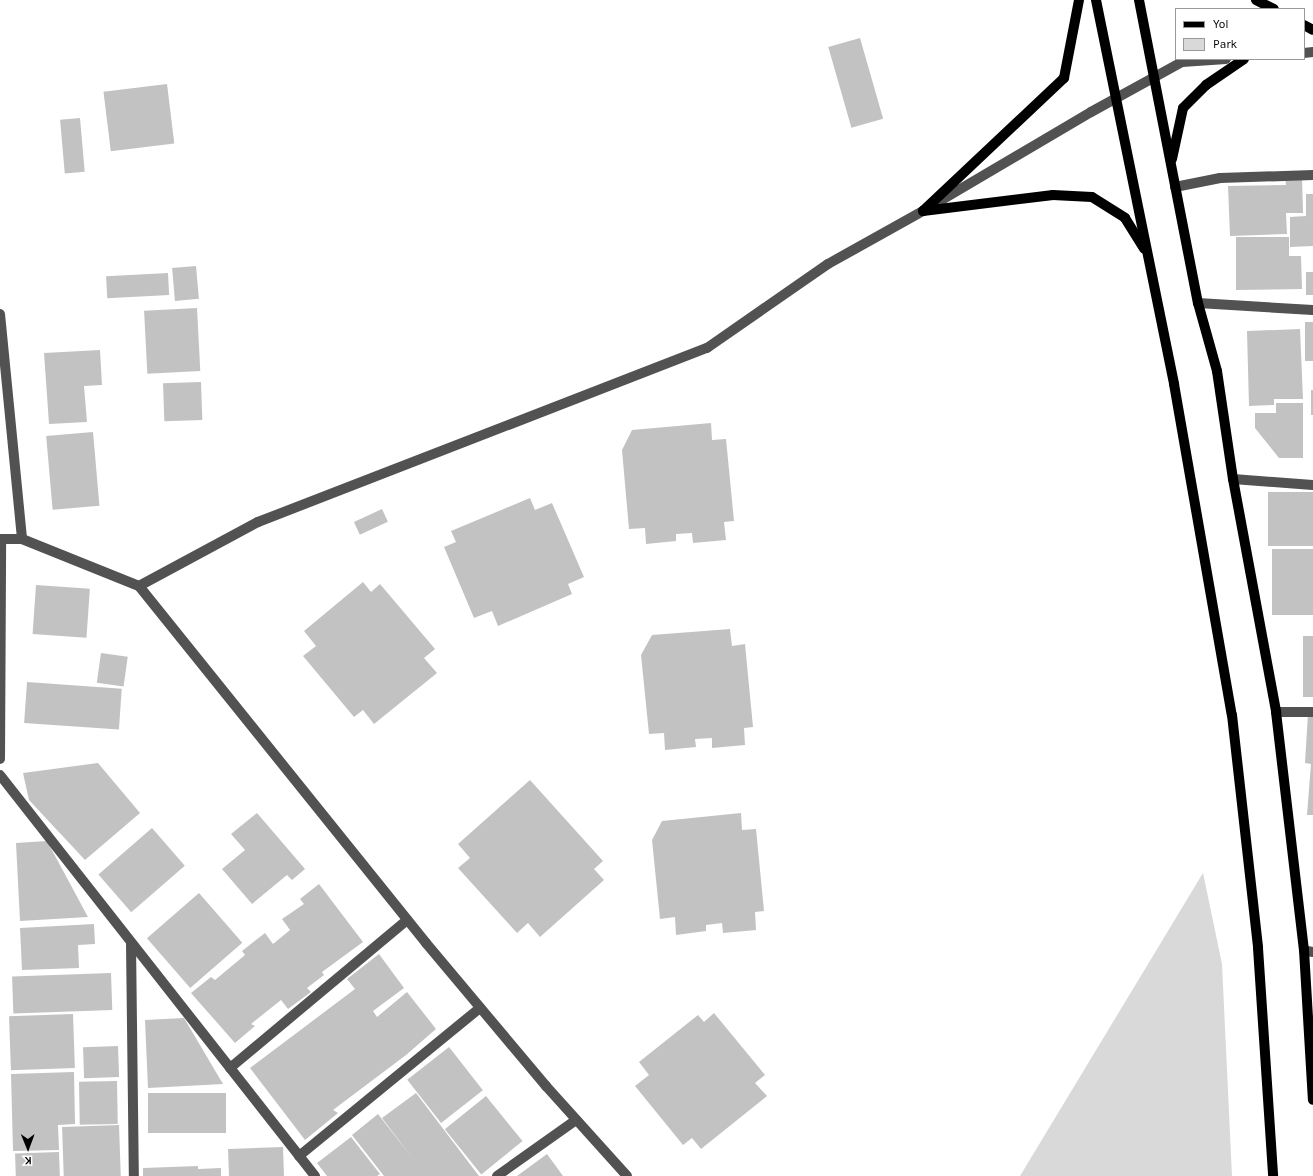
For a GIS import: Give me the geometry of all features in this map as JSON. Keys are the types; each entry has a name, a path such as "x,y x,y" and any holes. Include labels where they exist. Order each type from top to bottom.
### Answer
{"main road":[{"path":"923,211 1064,78 1078,0"},
{"path":"1096,0 1174,384 1232,715 1258,948 1273,1176"},
{"path":"1139,0 1198,303 1217,371 1233,479 1276,712 1309,951 1313,1100"},
{"path":"1256,0 1272,8"},
{"path":"1171,165 1183,108 1206,85 1243,60"},
{"path":"923,211 1053,195 1092,197 1125,218 1148,254"}],"street":[{"path":"139,586 258,522 707,348 828,264 923,211 1116,98 1182,62 1211,60"},
{"path":"1175,187 1220,178 1313,175"},
{"path":"1198,303 1313,310"},
{"path":"0,314 22,539"},
{"path":"1233,479 1313,485"},
{"path":"0,760 0,539 22,539 139,586 407,920 546,1086 627,1176"},
{"path":"1276,712 1313,712"},
{"path":"0,775 315,1176"},
{"path":"230,1068 407,920"},
{"path":"131,943 134,1176"},
{"path":"299,1156 480,1008"},
{"path":"497,1176 576,1120"}],"green space":[{"path":"1203,873 1222,964 1232,1176 1020,1176"}],"building":[{"path":"860,38 883,119 851,128 828,47"},
{"path":"167,84 174,144 111,151 103,92"},
{"path":"80,118 85,172 65,174 60,120"},
{"path":"1285,176 1302,176 1303,213 1286,213 1287,234 1230,236 1228,186 1286,185"},
{"path":"1306,194 1313,194 1313,246 1290,247 1290,217 1306,216"},
{"path":"1236,237 1289,237 1289,256 1301,256 1302,289 1236,290"},
{"path":"196,266 199,299 175,301 172,268"},
{"path":"1306,272 1313,272 1313,295 1306,295"},
{"path":"168,273 169,295 107,298 106,276"},
{"path":"197,308 200,371 147,374 144,311"},
{"path":"1305,322 1313,322 1313,361 1305,361"},
{"path":"1300,329 1303,399 1274,399 1274,405 1249,406 1247,331"},
{"path":"100,350 102,385 84,386 87,422 49,424 44,353"},
{"path":"201,382 202,420 164,421 163,383"},
{"path":"1311,390 1313,390 1313,415 1311,415"},
{"path":"1276,403 1303,403 1303,458 1279,458 1255,428 1255,413 1276,413"},
{"path":"711,423 712,440 726,439 734,521 724,522 726,540 693,543 692,533 676,534 676,541 646,544 645,528 629,529 622,450 632,430"},
{"path":"93,432 99,506 53,510 46,436"},
{"path":"1268,492 1313,492 1313,546 1268,546"},
{"path":"530,498 535,510 552,503 584,577 568,584 572,594 498,626 492,611 474,618 444,547 456,542 451,531"},
{"path":"382,509 388,522 360,535 354,522"},
{"path":"1272,549 1313,549 1313,615 1272,615"},
{"path":"363,582 371,592 380,584 435,649 424,658 437,673 374,724 363,710 354,717 303,656 316,646 304,631"},
{"path":"36,585 90,589 86,638 33,634"},
{"path":"730,629 732,646 745,644 753,727 744,728 745,745 712,748 712,738 695,739 696,747 665,750 664,733 649,734 641,655 652,635"},
{"path":"1303,636 1313,636 1313,697 1303,697"},
{"path":"101,653 128,657 124,686 97,683"},
{"path":"27,682 122,689 119,730 24,723"},
{"path":"1308,713 1313,714 1313,815 1307,815 1311,764 1305,763"},
{"path":"98,763 140,813 85,860 29,800 23,773"},
{"path":"530,780 603,861 594,869 604,880 540,937 528,923 517,933 458,868 470,858 458,844"},
{"path":"257,813 305,869 292,880 287,875 252,904 222,869 245,850 231,834"},
{"path":"741,813 742,830 756,829 764,911 755,912 756,930 723,933 722,923 706,925 706,931 676,935 675,917 660,919 652,840 662,821"},
{"path":"152,828 185,866 131,912 98,875"},
{"path":"47,841 88,917 20,921 16,843"},
{"path":"319,884 363,942 322,972 324,975 307,988 311,992 288,1009 281,1000 251,1024 255,1026 235,1043 191,993 211,977 215,980 245,955 242,951 265,933 273,944 290,930 282,919 304,904 300,899"},
{"path":"199,893 242,943 190,988 147,938"},
{"path":"94,924 95,944 78,945 79,968 22,970 20,928"},
{"path":"379,954 404,988 373,1011 377,1017 407,992 436,1029 406,1055 333,1110 338,1113 305,1140 250,1068 355,989 347,979"},
{"path":"111,973 112,1010 13,1013 12,976"},
{"path":"714,1013 765,1075 755,1083 767,1096 701,1149 692,1138 683,1145 635,1086 649,1075 639,1062 698,1015 704,1022"},
{"path":"73,1014 75,1068 11,1070 9,1016"},
{"path":"184,1018 223,1084 148,1088 145,1020"},
{"path":"118,1046 119,1077 84,1078 83,1047"},
{"path":"449,1047 483,1090 441,1123 407,1080"},
{"path":"74,1072 75,1124 58,1125 59,1150 13,1151 11,1074"},
{"path":"117,1081 118,1124 80,1125 79,1082"},
{"path":"148,1093 226,1093 226,1133 148,1133"},
{"path":"416,1093 479,1176 384,1176 352,1135 378,1114 413,1159 382,1118"},
{"path":"486,1096 523,1141 481,1174 445,1129"},
{"path":"119,1125 121,1176 64,1176 62,1127"},
{"path":"351,1137 380,1174 377,1176 327,1176 317,1163"},
{"path":"283,1147 284,1176 229,1176 228,1149"},
{"path":"59,1152 60,1176 16,1176 15,1154"},
{"path":"547,1154 563,1176 517,1176"},
{"path":"198,1166 198,1169 221,1168 221,1176 143,1176 143,1168"}]}
